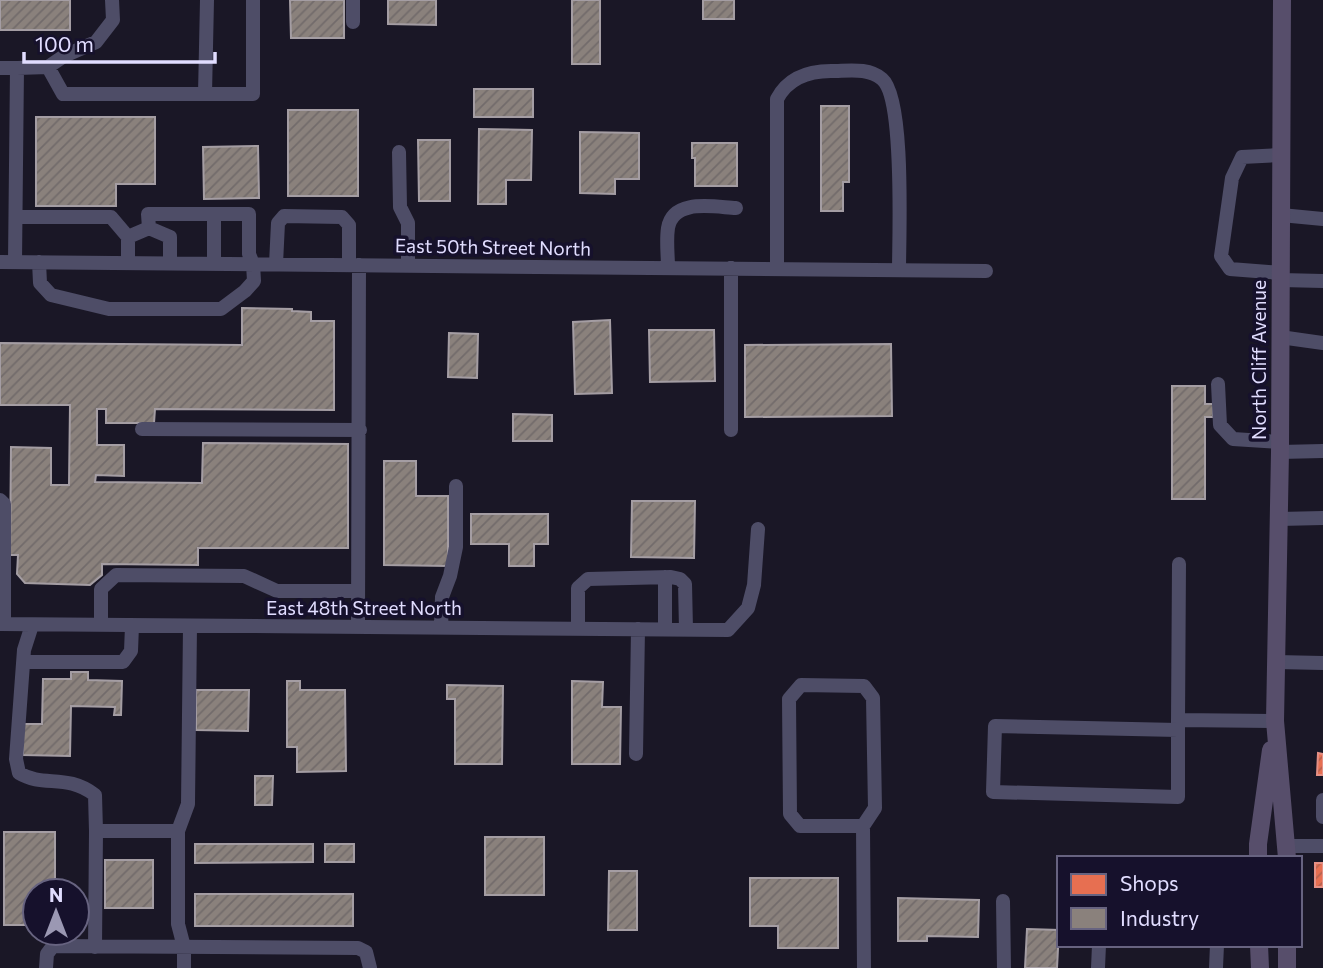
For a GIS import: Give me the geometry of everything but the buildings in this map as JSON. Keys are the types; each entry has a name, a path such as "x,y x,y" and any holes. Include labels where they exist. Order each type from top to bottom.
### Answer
{"main road":[{"name":"North Cliff Avenue","path":"1282,0 1280,447 1275,721 1287,852"},
{"name":"North Cliff Avenue","path":"1258,856 1275,721"},
{"path":"1259,947 1260,968"},
{"path":"1287,947 1287,968"}],"street":[{"path":"0,68 48,67 64,56 96,42 113,20 112,0"},
{"path":"205,94 206,0"},
{"path":"48,67 63,94 253,94 253,0"},
{"path":"353,22 354,0"},
{"path":"15,262 17,68"},
{"path":"776,269 777,99 784,87 815,71 867,70 884,80 891,96 897,124 899,270"},
{"path":"399,152 400,207 408,223 408,265"},
{"path":"1281,155 1242,157 1232,178 1221,256 1230,269 1323,281"},
{"path":"668,268 668,226 681,209 694,206 736,208"},
{"path":"39,262 40,284 51,296 109,309 221,309 246,291 254,281 253,264 249,254 248,214 148,214 149,228"},
{"path":"214,214 214,264"},
{"path":"1281,215 1323,219"},
{"path":"276,264 278,223 284,216 342,217 349,225 354,265 360,430 358,627"},
{"path":"16,217 111,217 128,237 128,263"},
{"path":"128,237 149,228 170,237 170,263"},
{"name":"East 50th Street North","path":"0,262 986,271"},
{"path":"731,268 731,430"},
{"path":"1280,337 1323,343"},
{"path":"1218,384 1220,425 1233,439 1323,451"},
{"path":"142,429 360,430"},
{"path":"441,628 442,597 456,547 456,486"},
{"path":"0,500 4,503 2,624"},
{"path":"1279,519 1323,518"},
{"name":"East 48th Street North","path":"2,624 729,629 748,608 754,585 758,529"},
{"path":"1179,564 1178,725 1178,797 993,792 995,726 1178,725 1275,721"},
{"path":"101,625 102,589 116,575 244,576 278,592 358,592"},
{"path":"578,628 578,588 588,579 665,577 680,579 685,584 686,629"},
{"path":"665,577 665,629"},
{"path":"32,625 24,650 16,760 19,773 30,779 67,781 94,795 94,947"},
{"path":"23,662 123,662 131,651 132,625"},
{"path":"184,968 184,947 178,924 178,831 188,804 190,626"},
{"path":"636,754 638,629"},
{"path":"1276,662 1323,663"},
{"path":"863,826 800,826 790,814 789,699 801,685 863,686 873,698 875,808 863,826 864,968"},
{"path":"1323,800 1323,817"},
{"path":"96,831 178,831"},
{"path":"1287,852 1323,846"},
{"path":"1003,901 1004,968"},
{"path":"46,968 47,954 52,946 358,947 366,952 370,968"},
{"path":"1098,968 1099,947"},
{"path":"1216,968 1217,947"}]}
